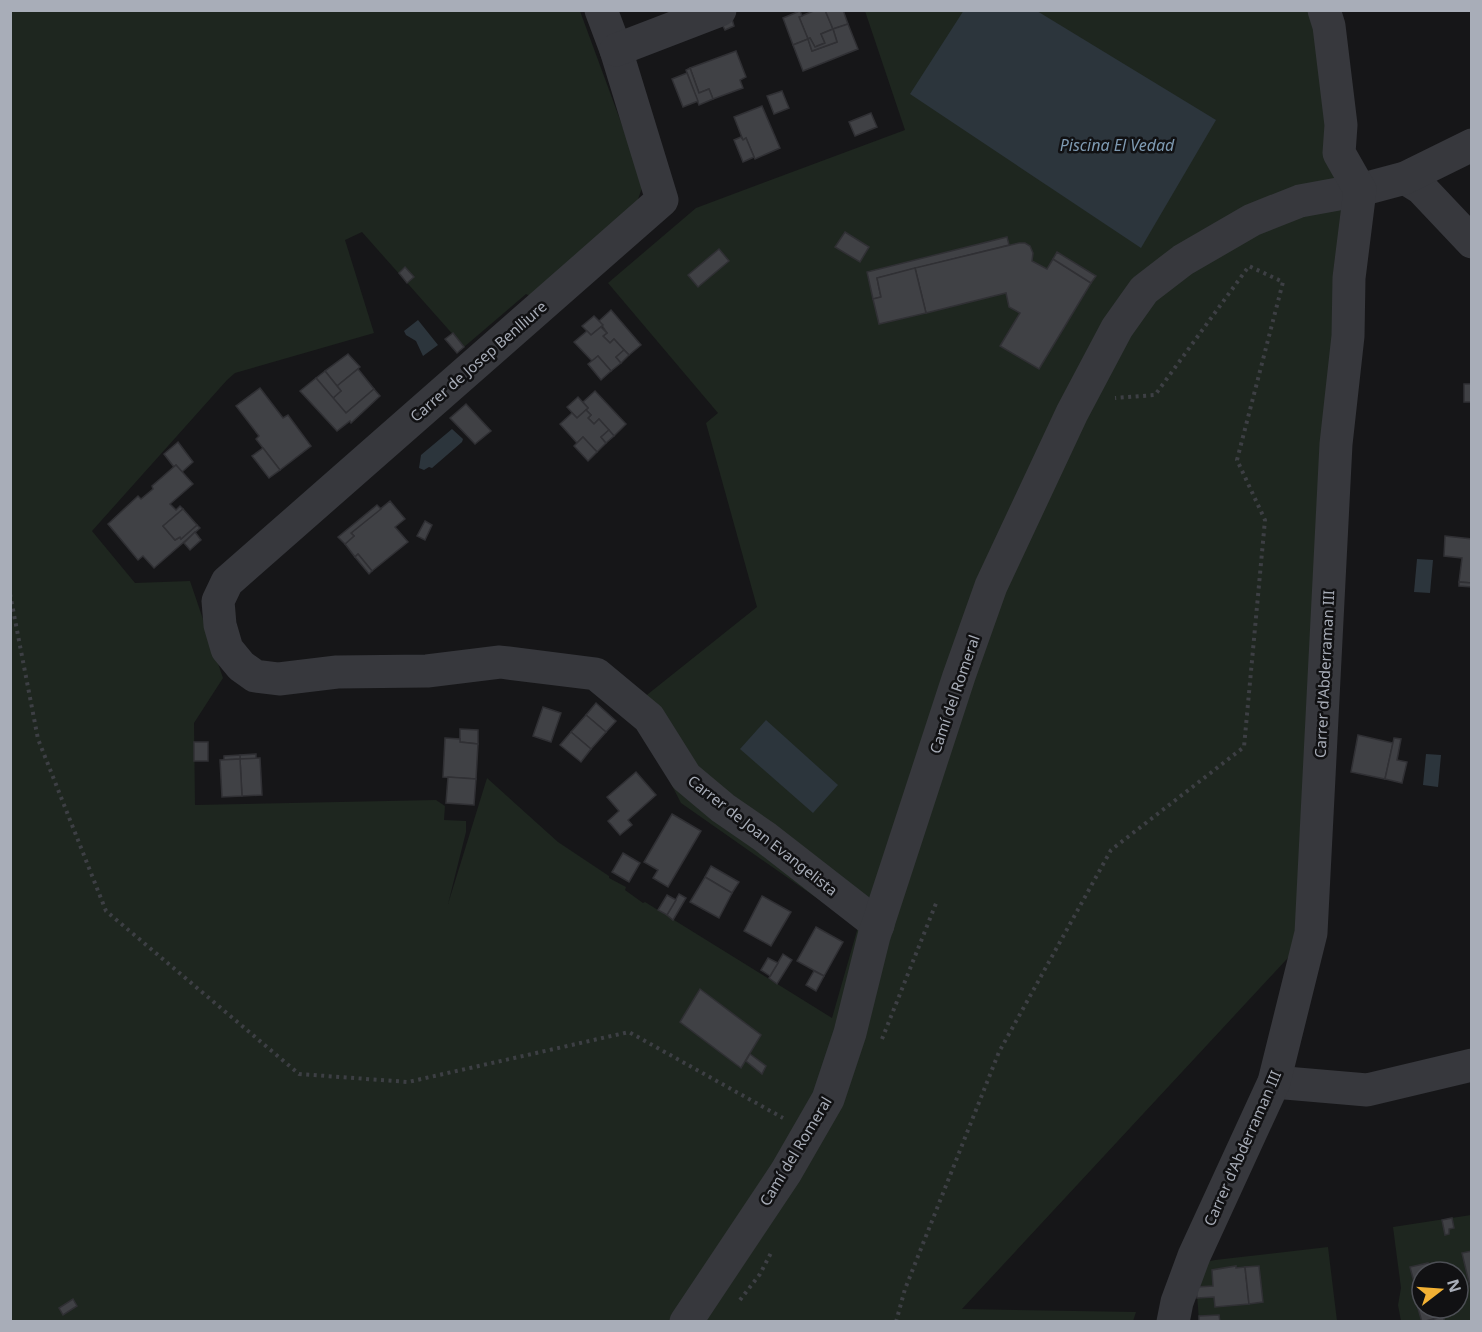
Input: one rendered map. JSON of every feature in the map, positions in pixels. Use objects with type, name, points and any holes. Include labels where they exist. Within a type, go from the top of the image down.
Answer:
[{"type":"street","name":"Carrer de Josep Benlliure","points":[[255,676],[241,666],[227,649],[220,625],[218,601],[227,582],[662,200],[601,10]]},
{"type":"street","points":[[615,50],[720,10]]},
{"type":"street","points":[[1324,10],[1329,26],[1341,125],[1339,153],[1360,190]]},
{"type":"street","name":"Camí del Romeral","points":[[686,1322],[786,1172],[828,1099],[850,1033],[878,925],[959,676],[991,586],[1079,400],[1117,328],[1144,290],[1182,260],[1252,220],[1300,201],[1360,190],[1405,178],[1472,145]]},
{"type":"street","points":[[1405,178],[1421,189],[1472,242]]},
{"type":"street","name":"Carrer d'Abderraman III","points":[[1173,1322],[1177,1302],[1194,1256],[1274,1082],[1311,933],[1336,444],[1347,345],[1349,278],[1360,190]]},
{"type":"street","name":"Carrer de Joan Evangelista","points":[[255,676],[279,679],[338,672],[428,671],[500,662],[596,674],[649,718],[686,777],[878,925]]},
{"type":"street","points":[[1274,1082],[1367,1090],[1472,1065]]},
{"type":"path","points":[[896,1322],[905,1289],[999,1052],[1111,850],[1244,747],[1265,520],[1237,460],[1283,282],[1249,266],[1155,395],[1079,400]]},
{"type":"path","points":[[10,594],[38,740],[106,911],[300,1074],[408,1082],[629,1032],[783,1119],[828,1099]]},
{"type":"shaded area","points":[[10,11],[580,11],[640,174],[642,188],[637,202],[530,296],[526,294],[464,347],[362,232],[345,240],[374,333],[235,373],[92,531],[135,583],[190,581],[223,678],[194,723],[195,805],[436,800],[445,806],[444,820],[466,821],[466,832],[448,904],[487,778],[558,842],[609,878],[626,887],[625,890],[643,903],[645,902],[832,1018],[858,927],[681,803],[650,743],[628,710],[757,607],[706,423],[718,413],[608,283],[696,208],[905,130],[865,11],[1324,11],[1360,190],[1311,933],[962,1309],[1136,1312],[1133,1321],[11,1321]]},
{"type":"shaded area","points":[[1471,1215],[1471,1321],[1401,1321],[1398,1305],[1401,1288],[1393,1227]]},
{"type":"shaded area","points":[[1328,1247],[1337,1321],[1199,1321],[1195,1267],[1197,1264]]},
{"type":"water","name":"Piscina El Vedad","points":[[964,10],[1037,11],[1216,120],[1141,248],[910,94]]},
{"type":"water","points":[[418,320],[438,345],[423,356],[416,341],[404,331]]},
{"type":"water","points":[[452,429],[463,439],[462,442],[432,468],[424,470],[419,468],[421,455]]},
{"type":"water","points":[[1417,559],[1433,560],[1430,593],[1414,592]]},
{"type":"water","points":[[766,720],[838,785],[813,813],[740,749]]},
{"type":"water","points":[[1426,754],[1441,755],[1438,787],[1423,785]]},
{"type":"building","points":[[816,10],[825,10],[833,29],[821,34],[825,43],[815,47],[810,38],[808,39],[799,17]]},
{"type":"building","points":[[825,10],[843,10],[848,24],[833,29]]},
{"type":"building","points":[[800,11],[802,16],[799,17],[808,39],[793,45],[783,18]]},
{"type":"building","points":[[732,19],[734,26],[725,30],[721,22]]},
{"type":"building","points":[[848,24],[858,49],[803,71],[793,45],[808,39],[812,51],[837,42],[833,29]]},
{"type":"building","points":[[833,29],[837,42],[812,51],[808,39],[810,38],[815,47],[825,43],[821,34]]},
{"type":"building","points":[[736,51],[746,77],[740,80],[743,88],[713,99],[709,89],[699,93],[690,68]]},
{"type":"building","points":[[690,68],[699,93],[709,89],[713,99],[699,105],[686,70]]},
{"type":"building","points":[[687,73],[698,101],[683,107],[672,79]]},
{"type":"building","points":[[782,91],[789,108],[774,114],[767,96]]},
{"type":"building","points":[[762,106],[780,148],[755,159],[746,138],[743,140],[734,117]]},
{"type":"building","points":[[871,113],[877,127],[855,136],[849,122]]},
{"type":"building","points":[[741,137],[743,140],[746,138],[754,157],[743,162],[734,140]]},
{"type":"building","points":[[845,232],[869,247],[860,262],[835,247]]},
{"type":"building","points":[[1007,237],[1009,245],[877,278],[881,297],[873,299],[867,272]]},
{"type":"building","points":[[1019,243],[1030,246],[1033,253],[1032,261],[1047,269],[1053,259],[1091,283],[1039,369],[1000,346],[1020,313],[1009,307],[1006,293],[926,313],[915,268]]},
{"type":"building","points":[[719,249],[729,261],[698,287],[688,275]]},
{"type":"building","points":[[1057,252],[1096,276],[1091,283],[1053,259]]},
{"type":"building","points":[[405,267],[414,277],[407,283],[399,273]]},
{"type":"building","points":[[915,268],[926,313],[879,324],[873,299],[881,297],[877,278]]},
{"type":"building","points":[[611,310],[641,345],[629,355],[614,339],[610,343],[603,336],[607,333],[599,321]]},
{"type":"building","points":[[594,316],[603,325],[591,335],[582,326]]},
{"type":"building","points":[[601,327],[607,333],[603,336],[610,343],[614,339],[624,350],[616,357],[621,363],[611,371],[598,356],[592,361],[574,342],[587,331],[591,335]]},
{"type":"building","points":[[453,333],[464,347],[457,353],[445,339]]},
{"type":"building","points":[[624,350],[629,355],[621,363],[616,357]]},
{"type":"building","points":[[348,354],[360,367],[337,386],[325,371]]},
{"type":"building","points":[[598,356],[611,371],[601,380],[588,364]]},
{"type":"building","points":[[358,369],[374,389],[346,413],[333,398],[341,391],[337,386]]},
{"type":"building","points":[[325,371],[341,391],[333,398],[316,378]]},
{"type":"building","points":[[316,378],[346,413],[374,389],[380,396],[351,423],[350,421],[337,431],[300,391]]},
{"type":"building","points":[[1464,384],[1472,384],[1472,402],[1464,402]]},
{"type":"building","points":[[260,388],[283,418],[288,415],[311,446],[280,470],[256,439],[259,436],[236,406]]},
{"type":"building","points":[[595,391],[626,424],[614,436],[599,419],[594,424],[588,418],[591,415],[583,402]]},
{"type":"building","points":[[578,397],[588,408],[577,418],[567,407]]},
{"type":"building","points":[[466,404],[491,431],[475,444],[450,418]]},
{"type":"building","points":[[586,410],[591,415],[588,418],[594,424],[599,419],[609,430],[601,437],[606,443],[597,452],[583,437],[577,443],[560,424],[572,413],[577,418]]},
{"type":"building","points":[[609,430],[614,436],[606,443],[601,437]]},
{"type":"building","points":[[583,437],[597,452],[588,461],[574,446]]},
{"type":"building","points":[[178,442],[193,462],[182,472],[176,465],[174,467],[164,454]]},
{"type":"building","points":[[263,448],[280,470],[269,478],[252,456]]},
{"type":"building","points":[[176,465],[193,484],[170,504],[176,510],[180,506],[183,509],[163,526],[175,540],[180,537],[181,539],[197,525],[200,528],[154,568],[143,556],[138,560],[108,524],[138,496],[141,499],[153,489],[152,486]]},
{"type":"building","points":[[390,501],[405,519],[395,527],[408,542],[372,571],[358,554],[355,557],[345,544],[354,536],[351,533]]},
{"type":"building","points":[[377,505],[381,509],[351,533],[354,536],[345,544],[338,537]]},
{"type":"building","points":[[183,509],[197,525],[181,539],[180,537],[175,540],[163,526]]},
{"type":"building","points":[[425,521],[432,525],[425,540],[417,536]]},
{"type":"building","points":[[195,532],[201,540],[190,550],[184,543]]},
{"type":"building","points":[[1445,536],[1472,539],[1472,583],[1459,582],[1462,558],[1444,556]]},
{"type":"building","points":[[358,554],[372,571],[369,574],[355,557]]},
{"type":"building","points":[[1459,582],[1472,583],[1472,587],[1459,586]]},
{"type":"building","points":[[596,703],[616,721],[606,732],[586,715]]},
{"type":"building","points":[[543,707],[561,713],[551,742],[533,736]]},
{"type":"building","points":[[586,715],[606,732],[591,749],[571,732]]},
{"type":"building","points":[[460,729],[478,730],[478,744],[460,742]]},
{"type":"building","points":[[571,732],[591,749],[581,762],[560,745]]},
{"type":"building","points":[[1358,735],[1393,743],[1385,779],[1351,772]]},
{"type":"building","points":[[445,738],[478,744],[476,779],[443,777]]},
{"type":"building","points":[[1394,738],[1401,739],[1397,760],[1407,762],[1402,783],[1385,779]]},
{"type":"building","points":[[194,742],[208,742],[208,761],[194,761]]},
{"type":"building","points":[[256,754],[256,759],[240,759],[240,755]]},
{"type":"building","points":[[240,755],[240,759],[224,760],[224,756]]},
{"type":"building","points":[[260,758],[262,795],[242,796],[240,759]]},
{"type":"building","points":[[240,759],[242,796],[222,797],[220,760]]},
{"type":"building","points":[[636,772],[656,795],[628,820],[632,825],[620,835],[608,821],[619,811],[607,797]]},
{"type":"building","points":[[448,777],[476,779],[474,805],[446,803]]},
{"type":"building","points":[[672,814],[701,831],[668,887],[653,878],[658,870],[644,862]]},
{"type":"building","points":[[623,853],[640,863],[629,882],[612,872]]},
{"type":"building","points":[[711,866],[739,882],[732,893],[705,877]]},
{"type":"building","points":[[705,877],[732,893],[719,918],[690,902]]},
{"type":"building","points":[[679,894],[686,898],[673,920],[667,915]]},
{"type":"building","points":[[667,895],[676,900],[667,915],[658,910]]},
{"type":"building","points":[[762,896],[791,912],[771,946],[744,931]]},
{"type":"building","points":[[816,927],[843,942],[824,976],[797,961]]},
{"type":"building","points":[[783,954],[792,960],[777,984],[769,978]]},
{"type":"building","points":[[768,958],[778,963],[770,976],[761,970]]},
{"type":"building","points":[[814,971],[824,976],[816,991],[806,985]]},
{"type":"building","points":[[700,989],[761,1035],[741,1068],[680,1022]]},
{"type":"building","points":[[750,1054],[766,1066],[762,1074],[746,1061]]},
{"type":"building","points":[[1452,1218],[1454,1228],[1449,1229],[1449,1234],[1445,1235],[1442,1220]]},
{"type":"building","points":[[1472,1251],[1472,1295],[1470,1260],[1464,1260],[1462,1253]]},
{"type":"building","points":[[1236,1266],[1236,1268],[1245,1267],[1249,1304],[1215,1307],[1214,1297],[1197,1298],[1196,1287],[1213,1286],[1212,1270]]},
{"type":"building","points":[[1259,1266],[1263,1302],[1249,1304],[1245,1267]]},
{"type":"building","points":[[73,1299],[77,1306],[63,1315],[59,1308]]},
{"type":"building","points":[[1219,1315],[1220,1322],[1199,1322],[1199,1316]]},
{"type":"building","points":[[1444,1320],[1445,1322],[1425,1322]]}]
